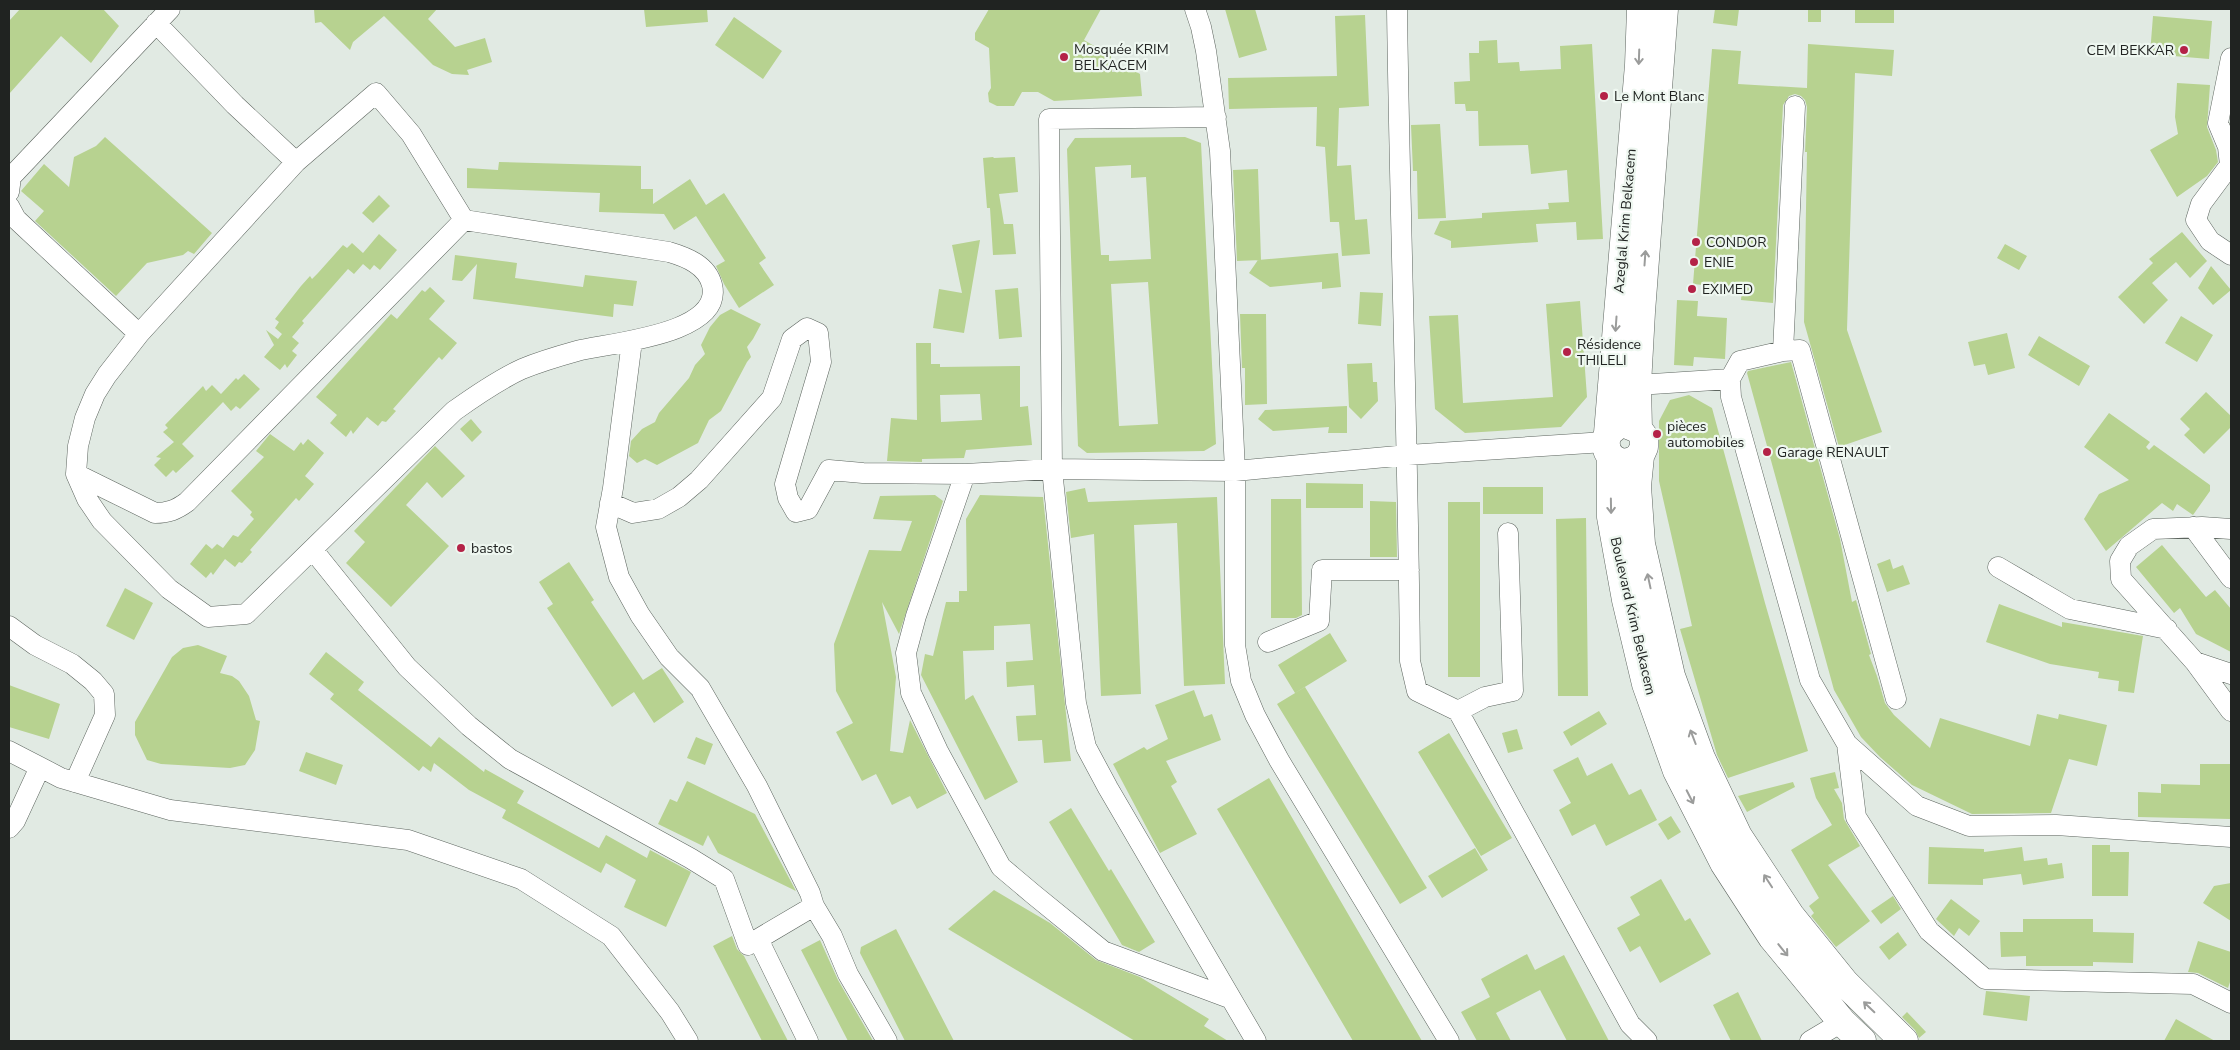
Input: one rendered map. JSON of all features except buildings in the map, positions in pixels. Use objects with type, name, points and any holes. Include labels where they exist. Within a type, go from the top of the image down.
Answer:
[{"type":"main road","name":"Azeglal Krim Belkacem","points":[[1608,444],[1641,9]]},
{"type":"main road","points":[[1664,9],[1637,385],[1638,429],[1644,442],[1640,456],[1638,513],[1641,544],[1670,676],[1701,758],[1738,836],[1790,915],[1845,983],[1904,1041]]},
{"type":"main road","points":[[1638,429],[1632,425],[1619,424],[1608,444],[1622,463],[1635,460],[1640,456]]},
{"type":"main road","name":"Boulevard Krim Belkacem","points":[[1608,444],[1612,517],[1626,600],[1646,684],[1677,771],[1724,863],[1772,937],[1842,1022],[1862,1041]]},
{"type":"street","points":[[9,192],[11,177],[170,9]]},
{"type":"street","points":[[1195,9],[1201,27],[1220,152],[1235,471],[1236,645],[1241,681],[1278,760],[1449,1041]]},
{"type":"street","points":[[1396,9],[1401,268],[1408,455],[1410,661],[1412,678],[1417,691],[1458,711],[1630,1024],[1647,1041]]},
{"type":"street","points":[[156,23],[235,104],[296,162]]},
{"type":"street","points":[[2231,58],[2218,123],[2228,147],[2230,165],[2201,204],[2196,220],[2210,240],[2231,255]]},
{"type":"street","points":[[376,94],[411,134],[464,220],[669,252],[686,258],[700,266],[711,281],[714,292],[709,306],[694,322],[632,341],[578,351],[522,369],[482,391],[454,411],[246,614],[208,617],[169,588],[102,521],[87,499],[76,474],[78,446],[85,418],[95,394],[106,375],[138,334],[296,162],[376,94]]},
{"type":"street","points":[[1783,351],[1795,106]]},
{"type":"street","points":[[1216,117],[1049,119],[1052,469],[1076,703],[1086,747],[1229,998],[1256,1041]]},
{"type":"street","points":[[9,206],[16,219],[138,334]]},
{"type":"street","points":[[76,474],[155,513],[167,513],[178,509],[194,495],[464,220]]},
{"type":"street","points":[[610,503],[634,513],[658,509],[679,497],[700,480],[772,398],[792,339],[807,328],[818,333],[821,362],[785,484],[788,498],[796,512],[808,509],[828,470],[863,473],[965,474],[1052,469],[1235,471],[1408,455],[1608,444]]},
{"type":"street","points":[[632,341],[606,527],[619,577],[640,615],[669,657],[700,688],[757,786],[810,893],[814,906],[832,936],[848,974],[887,1041]]},
{"type":"street","points":[[1896,699],[1800,350],[1783,351],[1740,361],[1730,379],[1731,397],[1810,680],[1847,744],[1917,806],[1969,826],[2056,825],[2231,837]]},
{"type":"street","points":[[1637,385],[1730,379]]},
{"type":"street","points":[[965,474],[916,616],[906,653],[911,693],[938,751],[1001,867],[1103,951],[1229,998]]},
{"type":"street","points":[[2231,529],[2193,527],[2152,528],[2129,546],[2120,561],[2121,579],[2195,662],[2231,711]]},
{"type":"street","points":[[2193,527],[2231,578]]},
{"type":"street","points":[[1458,711],[1485,697],[1513,691],[1508,533]]},
{"type":"street","points":[[313,550],[407,667],[469,726],[510,759],[690,858],[724,879],[748,945],[814,906]]},
{"type":"street","points":[[1998,567],[2070,609],[2167,629]]},
{"type":"street","points":[[1268,642],[1319,621],[1322,570],[1409,570]]},
{"type":"street","points":[[9,626],[35,645],[72,664],[93,681],[104,694],[105,715],[75,782]]},
{"type":"street","points":[[2195,662],[2231,674]]},
{"type":"street","points":[[1847,744],[1856,817],[1929,931],[1985,979],[2193,984],[2231,1003]]},
{"type":"street","points":[[9,751],[61,778],[170,810],[408,840],[521,879],[611,936],[670,1012],[688,1041]]},
{"type":"street","points":[[9,828],[15,821],[40,767]]},
{"type":"street","points":[[758,939],[808,1041]]},
{"type":"street","points":[[1810,1041],[1842,1022]]},
{"type":"place","name":"CEM BEKKAR","points":[[2184,50]]},
{"type":"place","name":"Mosquée KRIM BELKACEM","points":[[1064,57]]},
{"type":"place","name":"Le Mont Blanc","points":[[1604,96]]},
{"type":"place","name":"CONDOR","points":[[1696,242]]},
{"type":"place","name":"ENIE","points":[[1694,262]]},
{"type":"place","name":"EXIMED","points":[[1692,289]]},
{"type":"place","name":"Résidence THILELI","points":[[1567,352]]},
{"type":"place","name":"pièces automobiles","points":[[1657,434]]},
{"type":"place","name":"Garage RENAULT","points":[[1767,452]]},
{"type":"place","name":"bastos","points":[[461,548]]}]
